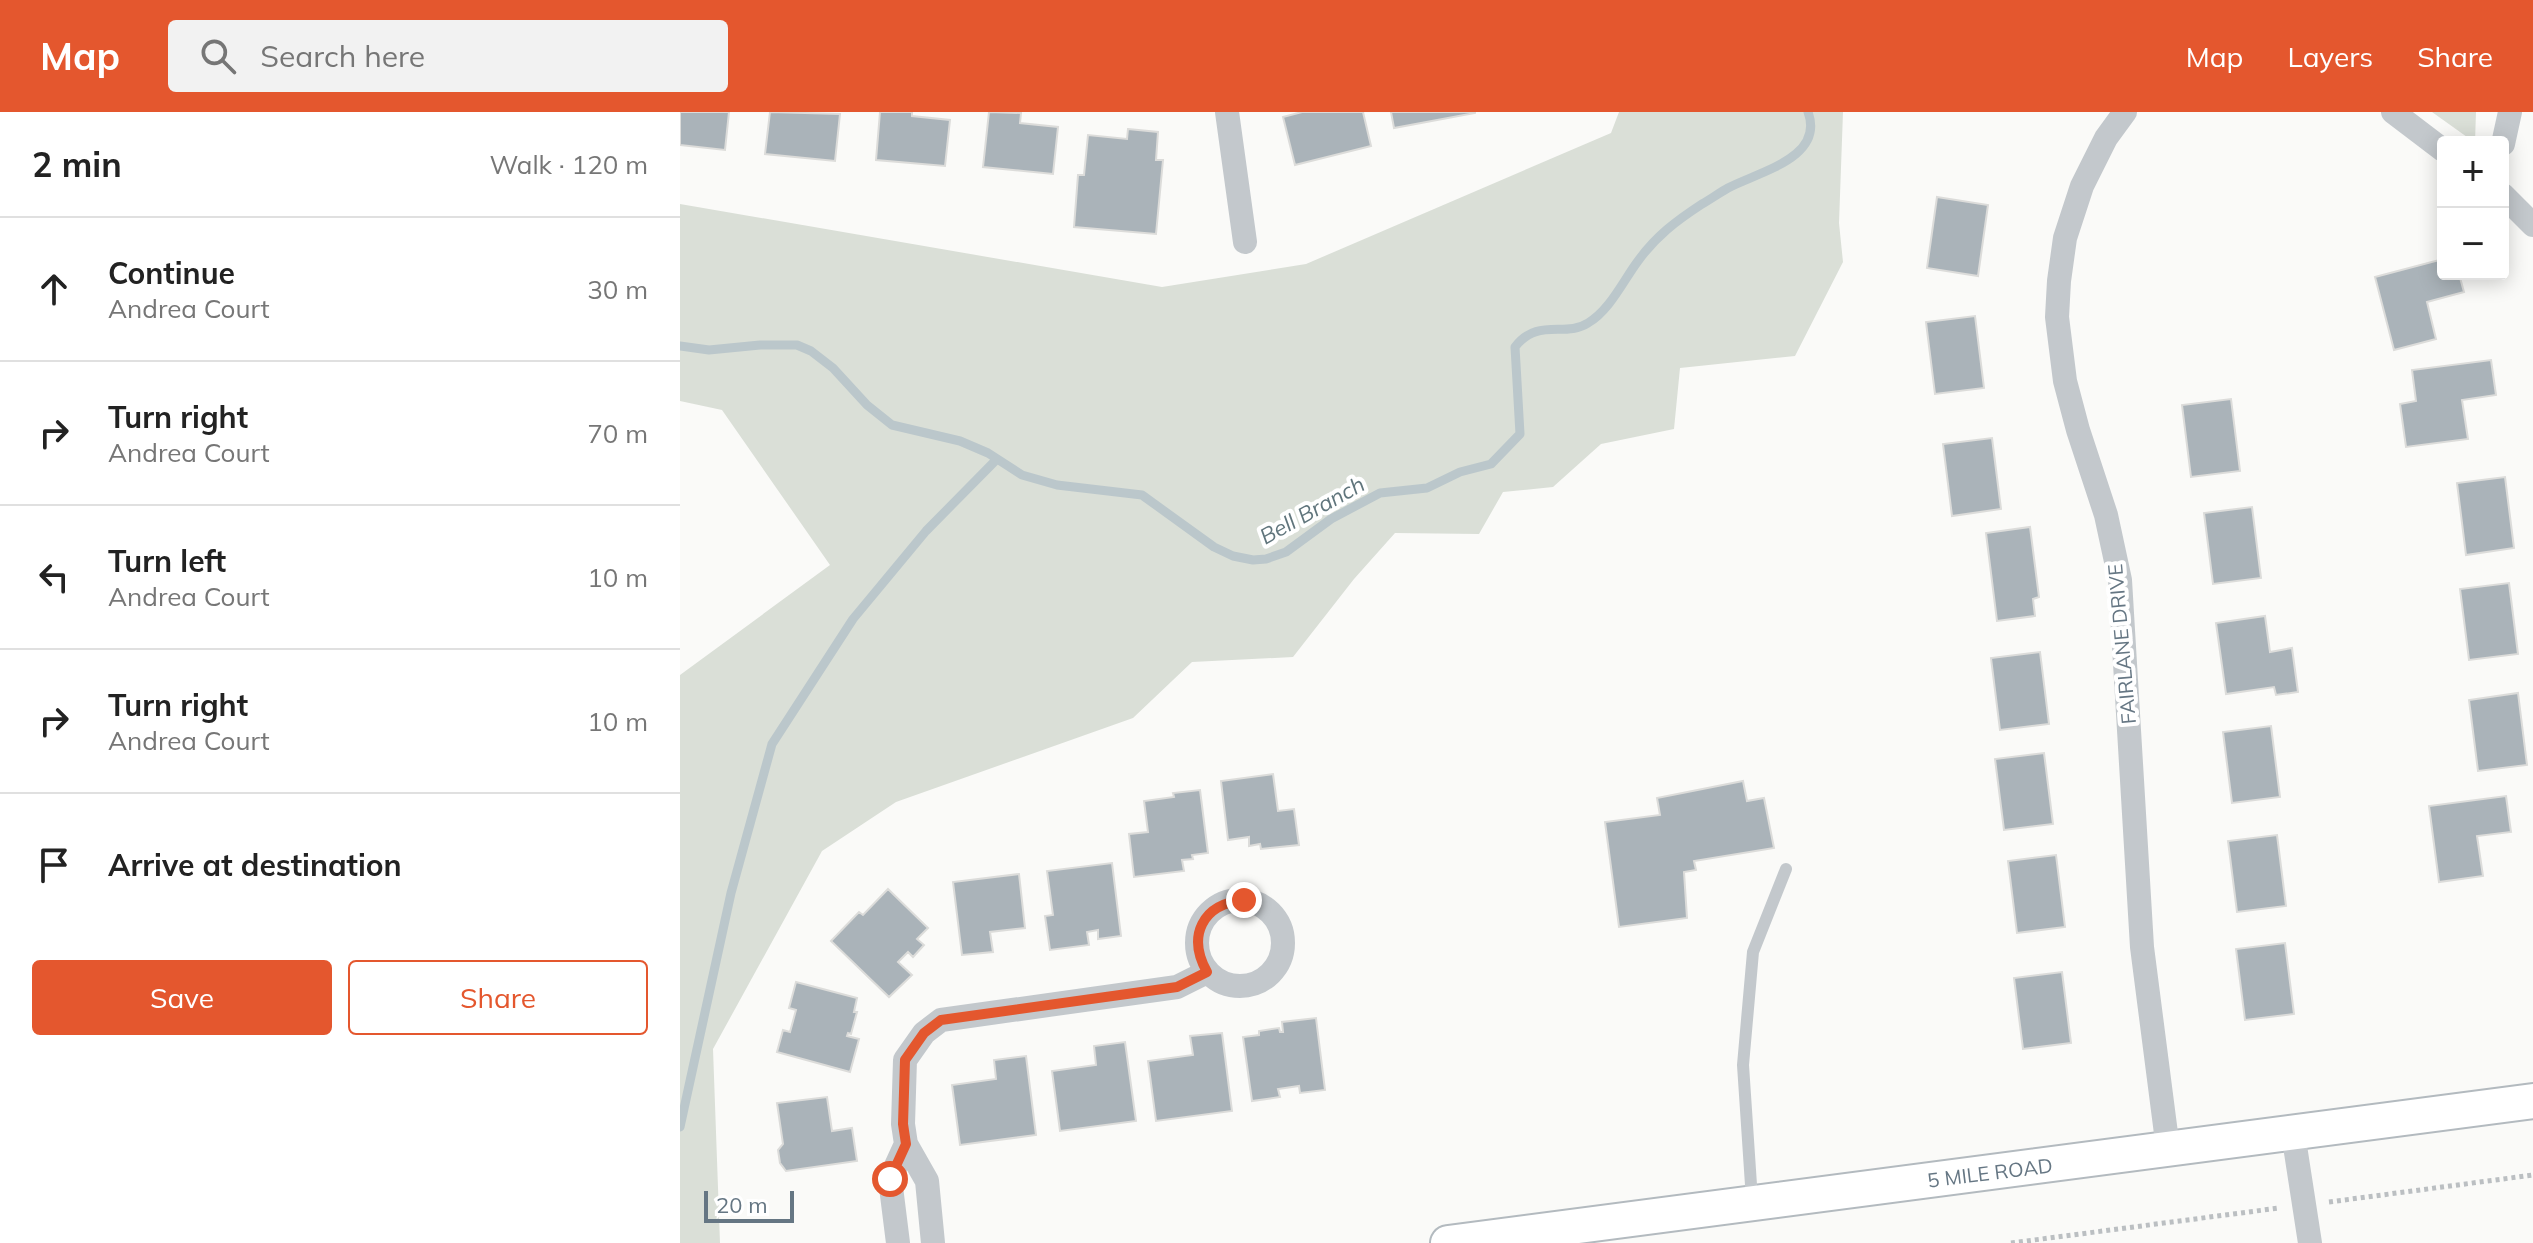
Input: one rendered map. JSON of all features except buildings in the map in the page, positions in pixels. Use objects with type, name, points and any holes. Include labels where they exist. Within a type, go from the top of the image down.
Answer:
[{"type":"main road","name":"5 MILE ROAD","points":[[1448,1243],[1615,1232],[1752,1204],[2533,1101]]},
{"type":"street","points":[[1227,112],[1245,242]]},
{"type":"street","name":"FAIRLANE DRIVE","points":[[2125,112],[2106,138],[2082,186],[2065,238],[2057,317],[2065,381],[2106,515],[2120,580],[2142,947],[2168,1149]]},
{"type":"street","points":[[2393,112],[2437,145]]},
{"type":"street","points":[[2505,136],[2510,112]]},
{"type":"street","points":[[2509,201],[2533,225]]},
{"type":"street","points":[[933,1243],[927,1181],[906,1144],[903,1124],[905,1060],[924,1033],[941,1020],[1177,987],[1207,972]]},
{"type":"street","points":[[2293,1133],[2310,1243]]},
{"type":"street","points":[[898,1243],[890,1179],[906,1144]]},
{"type":"lane","points":[[1752,1204],[1743,1065],[1753,952],[1786,869]]},
{"type":"path","points":[[2011,1243],[2533,1175]]},
{"type":"shaded area","points":[[1619,112],[1843,112],[1839,223],[1843,262],[1795,356],[1680,368],[1674,429],[1601,444],[1553,487],[1503,492],[1479,534],[1395,533],[1354,579],[1293,657],[1192,662],[1133,718],[896,802],[822,851],[713,1049],[720,1243],[680,1243],[680,675],[830,565],[722,410],[680,401],[680,204],[1162,287],[1306,264],[1611,133]]},
{"type":"shaded area","points":[[2432,112],[2476,112],[2475,136],[2466,136]]},
{"type":"waterway","name":"Bell Branch","points":[[680,346],[709,350],[797,345],[811,351],[833,368],[867,405],[892,425],[960,441],[988,453],[1022,475],[1057,485],[1142,495],[1214,547],[1233,556],[1266,559],[1286,552],[1331,519],[1380,493],[1427,488],[1460,472],[1491,464],[1520,434],[1515,347],[1533,333],[1579,327],[1596,317],[1610,303],[1645,252],[1667,230],[1725,190],[1771,169],[1798,152],[1807,141],[1811,128],[1808,112]]},
{"type":"waterway","points":[[680,1127],[731,893],[772,744],[853,619],[926,531],[997,459]]},
{"type":"route","points":[[890,1179],[906,1144],[903,1124],[905,1060],[924,1033],[941,1020],[1177,987],[1207,972],[1199,957],[1197,940],[1202,924],[1212,911],[1227,902],[1244,900]]}]
